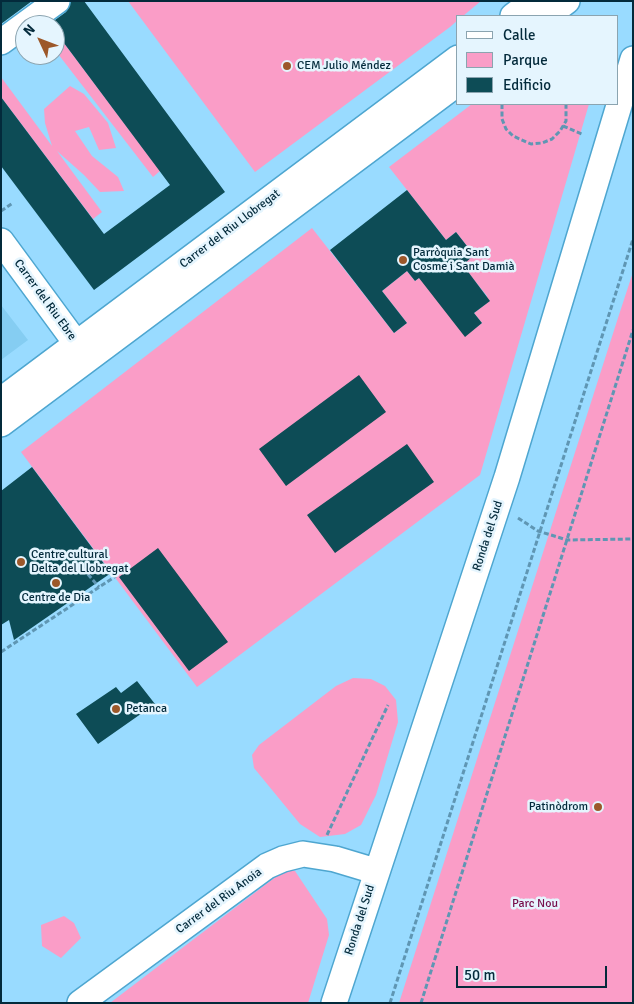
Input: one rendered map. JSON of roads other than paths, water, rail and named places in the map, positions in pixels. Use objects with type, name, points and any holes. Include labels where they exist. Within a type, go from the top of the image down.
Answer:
[{"type":"street","points":[[1,42],[57,1]]},
{"type":"street","points":[[514,15],[533,1]]},
{"type":"street","points":[[548,15],[567,1]]},
{"type":"street","name":"Ronda del Sud","points":[[619,101],[632,57]]},
{"type":"street","name":"Carrer del Riu Llobregat","points":[[1,424],[82,351],[456,60]]},
{"type":"street","name":"Carrer del Riu Llobregat","points":[[1,400],[82,351],[456,84]]},
{"type":"street","name":"Ronda del Sud","points":[[334,1003],[507,477],[618,105]]},
{"type":"street","name":"Carrer del Riu Ebre","points":[[1,241],[82,351]]},
{"type":"street","name":"Carrer del Riu Anoia","points":[[80,1003],[267,866],[303,854],[376,871]]},
{"type":"place","name":"CEM Julio Méndez","points":[[287,66]]},
{"type":"place","name":"Parròquia Sant Cosme i Sant Damià","points":[[403,260]]},
{"type":"place","name":"Centre cultural Delta del Llobregat","points":[[21,562]]},
{"type":"place","name":"Centre de Dia","points":[[56,583]]},
{"type":"place","name":"Petanca","points":[[116,709]]},
{"type":"place","name":"Patinòdrom","points":[[598,807]]},
{"type":"park label","name":"Parc Nou","points":[[535,904]]}]
